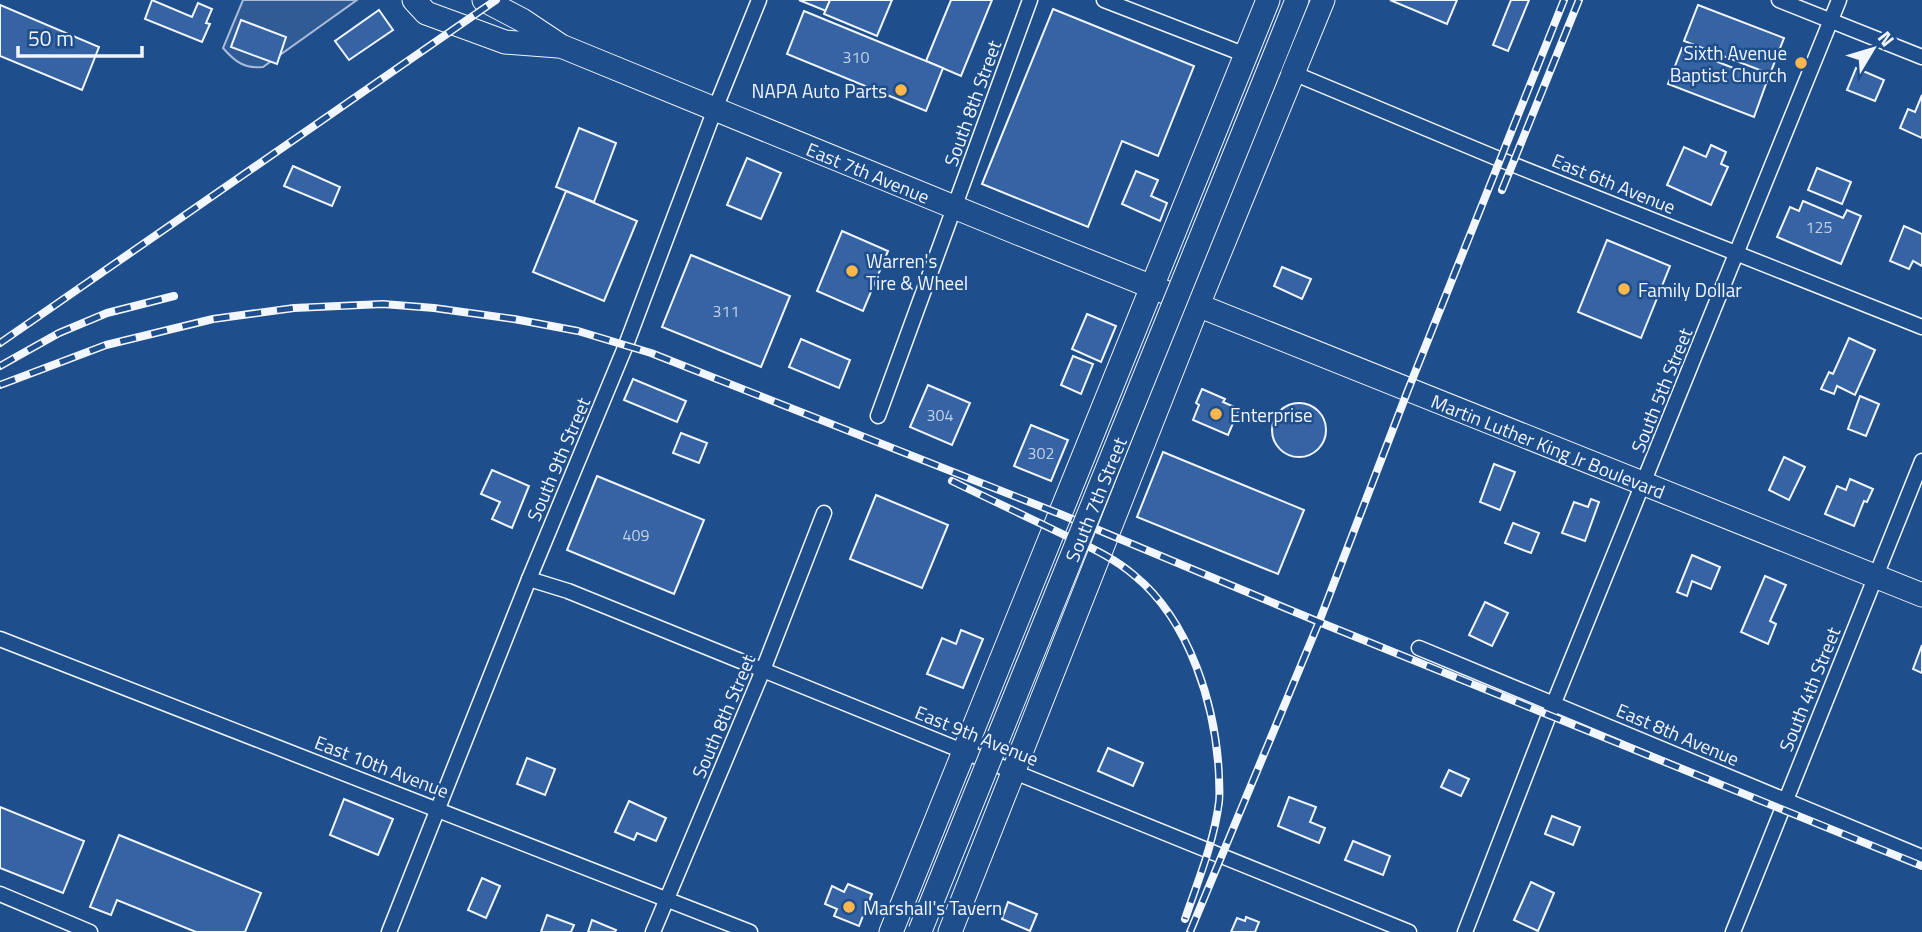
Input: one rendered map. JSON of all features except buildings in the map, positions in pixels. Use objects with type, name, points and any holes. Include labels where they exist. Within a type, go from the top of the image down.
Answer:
[{"type":"main road","name":"East 7th Avenue","points":[[414,0],[426,13],[505,42],[561,46]]},
{"type":"main road","name":"East 7th Avenue","points":[[484,0],[522,20],[561,46],[1175,296]]},
{"type":"main road","points":[[891,932],[1268,0]]},
{"type":"main road","name":"South 7th Street","points":[[920,931],[1297,0]]},
{"type":"main road","points":[[950,932],[1198,305],[1323,0]]},
{"type":"main road","name":"Martin Luther King Jr Boulevard","points":[[1175,296],[1922,595]]},
{"type":"street","name":"South 9th Street","points":[[389,932],[529,579],[626,345],[759,0]]},
{"type":"street","name":"South 8th Street","points":[[878,416],[1030,0]]},
{"type":"street","points":[[1104,0],[1246,55]]},
{"type":"street","points":[[1779,0],[1922,57]]},
{"type":"street","name":"South 5th Street","points":[[1465,932],[1839,0]]},
{"type":"street","name":"East 6th Avenue","points":[[1293,73],[1499,159],[1922,327]]},
{"type":"street","name":"South 4th Street","points":[[1733,932],[1784,799],[1922,461]]},
{"type":"street","name":"South 8th Street","points":[[653,932],[763,670],[824,513]]},
{"type":"street","name":"East 9th Avenue","points":[[529,579],[568,591],[1409,932]]},
{"type":"street","name":"East 10th Avenue","points":[[0,639],[750,932]]},
{"type":"street","name":"East 8th Avenue","points":[[1419,648],[1922,857]]},
{"type":"street","points":[[0,894],[90,932]]},
{"type":"shaded area","points":[[243,0],[357,0],[263,67],[251,67],[241,64],[223,48]]},
{"type":"railway","points":[[0,343],[496,0]]},
{"type":"railway","points":[[1190,932],[1319,622],[1408,390],[1564,0]]},
{"type":"railway","points":[[1502,190],[1579,0]]},
{"type":"railway","points":[[0,366],[59,333],[107,313],[174,296]]},
{"type":"railway","points":[[0,385],[106,345],[213,319],[294,308],[383,304],[434,308],[578,331],[651,353],[1060,514],[1922,866]]},
{"type":"railway","points":[[952,481],[1116,562],[1154,595],[1185,641],[1206,694],[1217,749],[1219,776],[1217,817],[1185,919]]},
{"type":"place","name":"Sixth Avenue Baptist Church","points":[[1801,63]]},
{"type":"place","name":"NAPA Auto Parts","points":[[901,90]]},
{"type":"place","name":"Warren's Tire & Wheel","points":[[852,271]]},
{"type":"place","name":"Family Dollar","points":[[1624,289]]},
{"type":"place","name":"Enterprise","points":[[1216,414]]},
{"type":"place","name":"Marshall's Tavern","points":[[849,907]]}]
